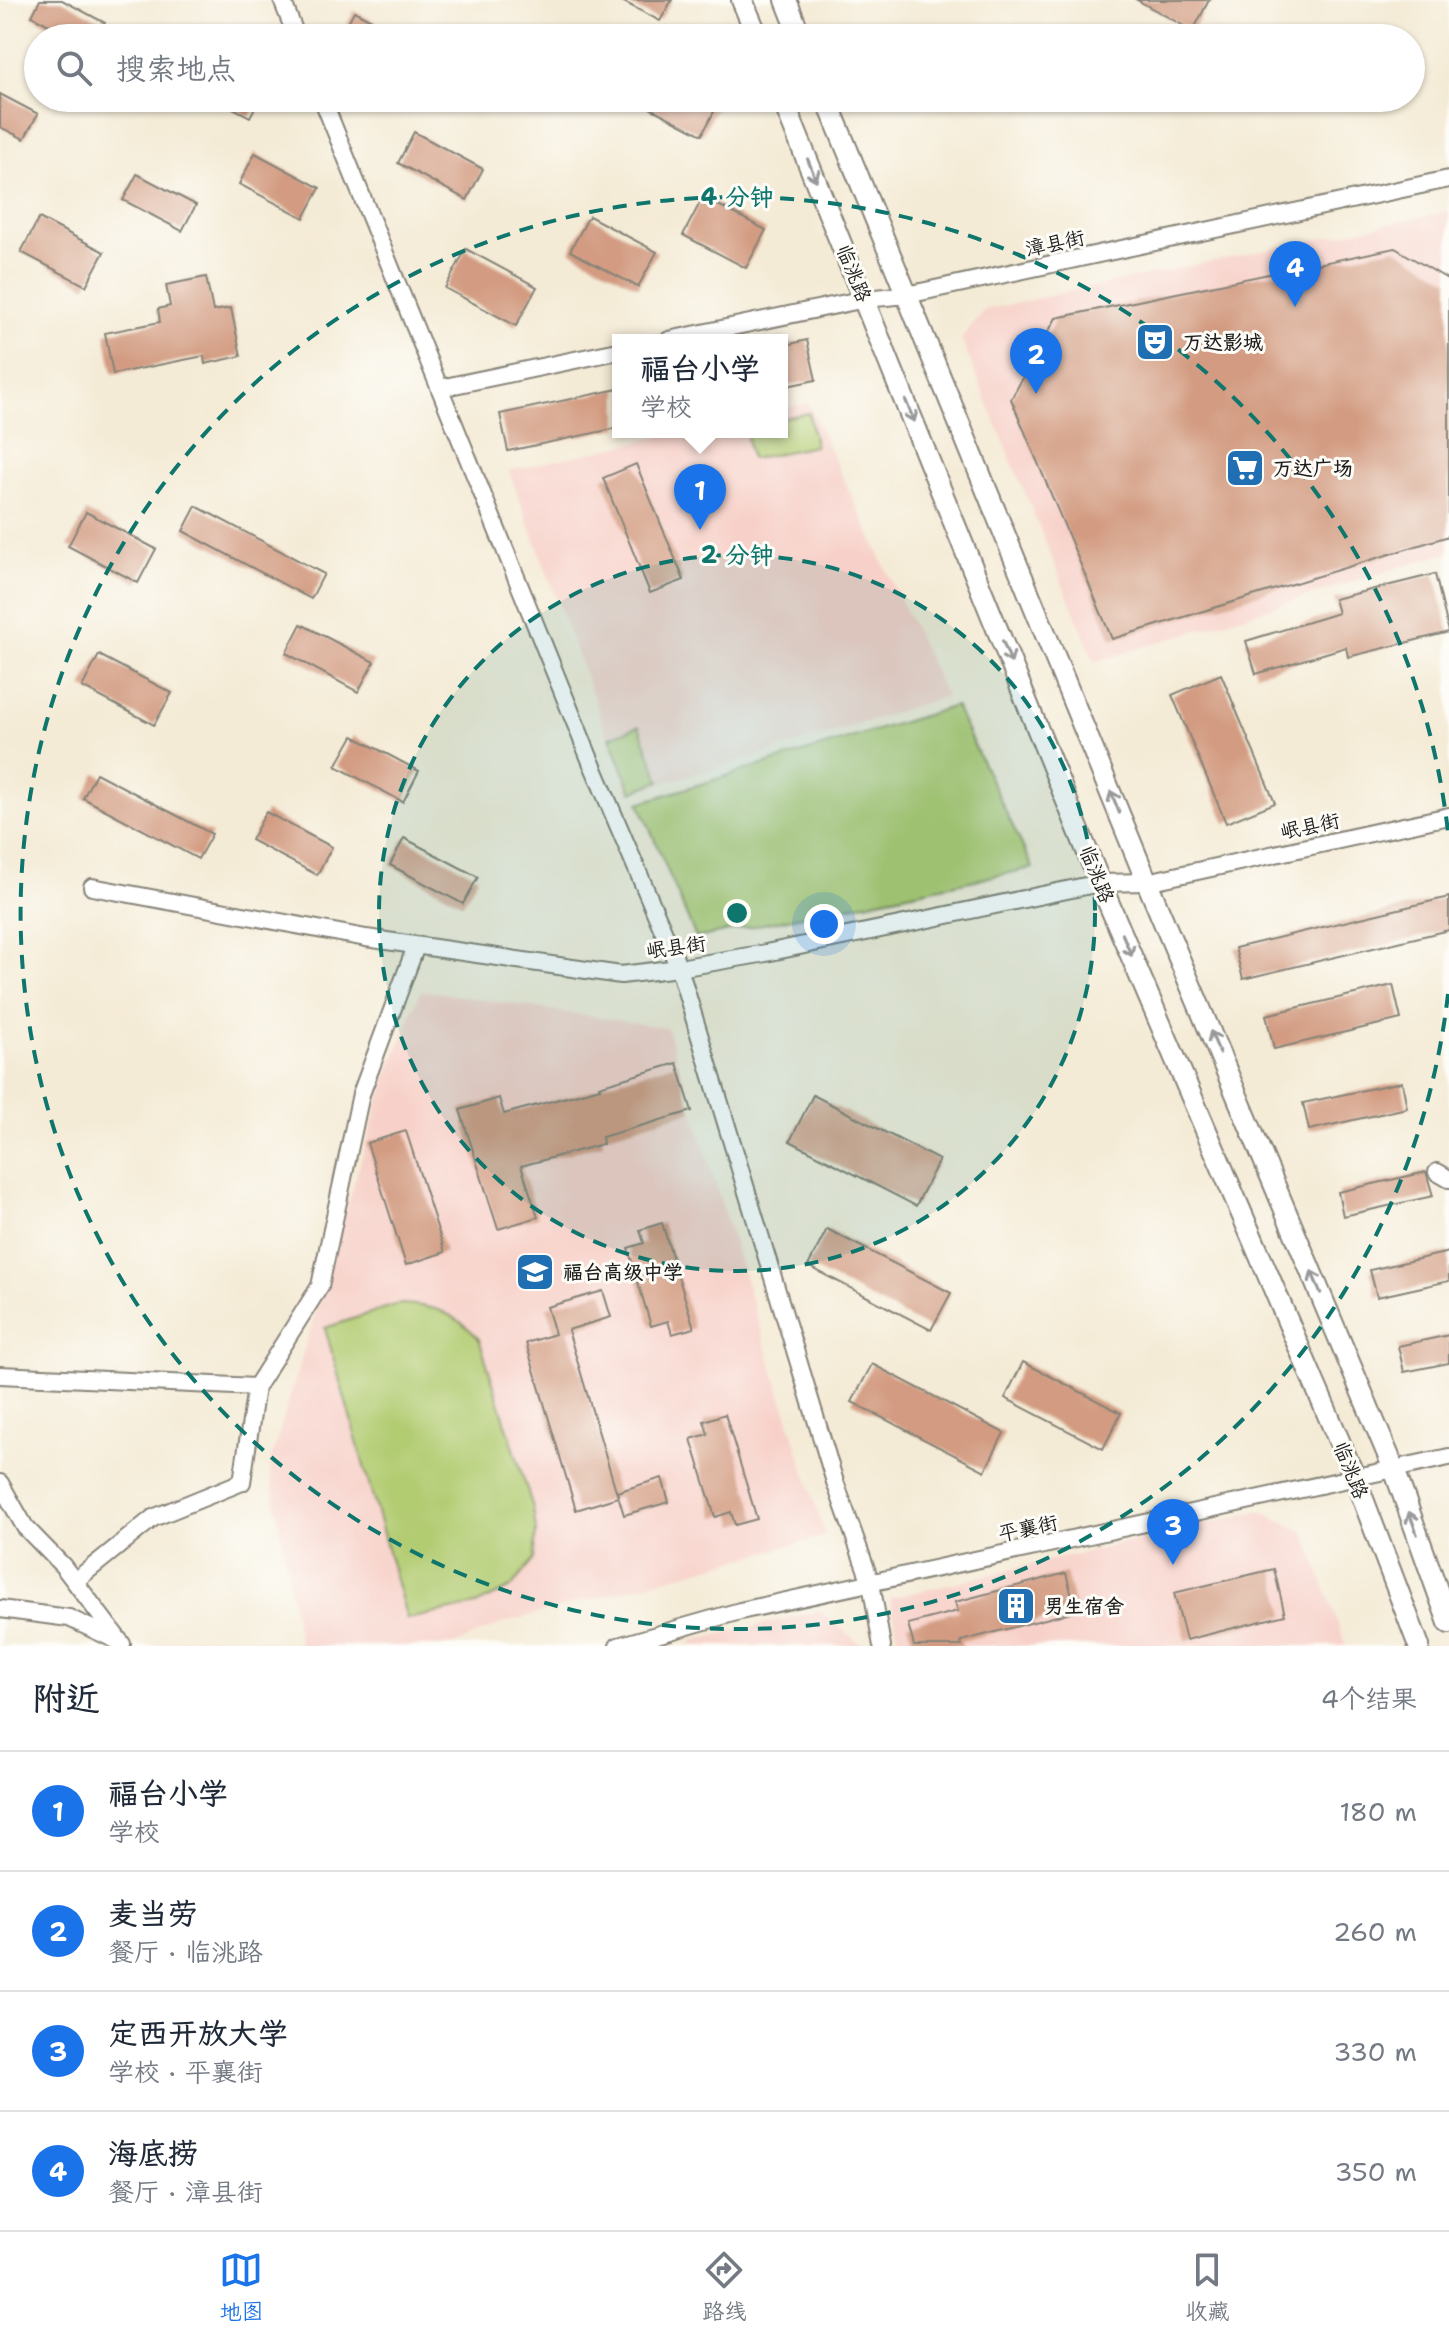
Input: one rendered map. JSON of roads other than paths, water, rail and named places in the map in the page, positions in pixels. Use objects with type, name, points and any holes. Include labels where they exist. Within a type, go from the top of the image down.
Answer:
[{"type":"main road","points":[[742,0],[752,24]]},
{"type":"main road","points":[[786,0],[795,24]]},
{"type":"main road","name":"临洮路","points":[[788,112],[1100,883],[1355,1478],[1419,1646]]},
{"type":"main road","name":"临洮路","points":[[832,112],[1147,882],[1394,1469],[1449,1623]]},
{"type":"street","points":[[282,0],[291,24]]},
{"type":"street","points":[[328,112],[589,757],[679,968],[835,1482],[871,1583],[882,1646]]},
{"type":"street","name":"漳县街","points":[[698,334],[865,299],[907,295],[1449,179]]},
{"type":"street","points":[[440,388],[612,352]]},
{"type":"street","name":"岷县街","points":[[92,887],[416,946],[621,975],[679,968],[1100,883],[1147,882],[1449,816]]},
{"type":"street","points":[[75,1581],[153,1518],[242,1482],[256,1387],[320,1286],[361,1094],[416,946]]},
{"type":"street","points":[[0,1375],[256,1387]]},
{"type":"street","name":"平襄街","points":[[618,1646],[740,1611],[1449,1457]]},
{"type":"street","points":[[0,1483],[25,1527],[75,1581],[124,1645]]},
{"type":"street","points":[[0,1609],[69,1618],[124,1645]]},
{"type":"place","name":"海底捞","points":[[1295,307]]},
{"type":"place","name":"万达影城","points":[[1155,342]]},
{"type":"place","name":"麦当劳","points":[[1036,394]]},
{"type":"place","name":"万达广场","points":[[1245,468]]},
{"type":"place","name":"福台小学","points":[[700,530]]},
{"type":"place","name":"福台高级中学","points":[[535,1272]]},
{"type":"place","name":"定西开放大学","points":[[1173,1565]]},
{"type":"place","name":"男生宿舍","points":[[1016,1606]]}]
